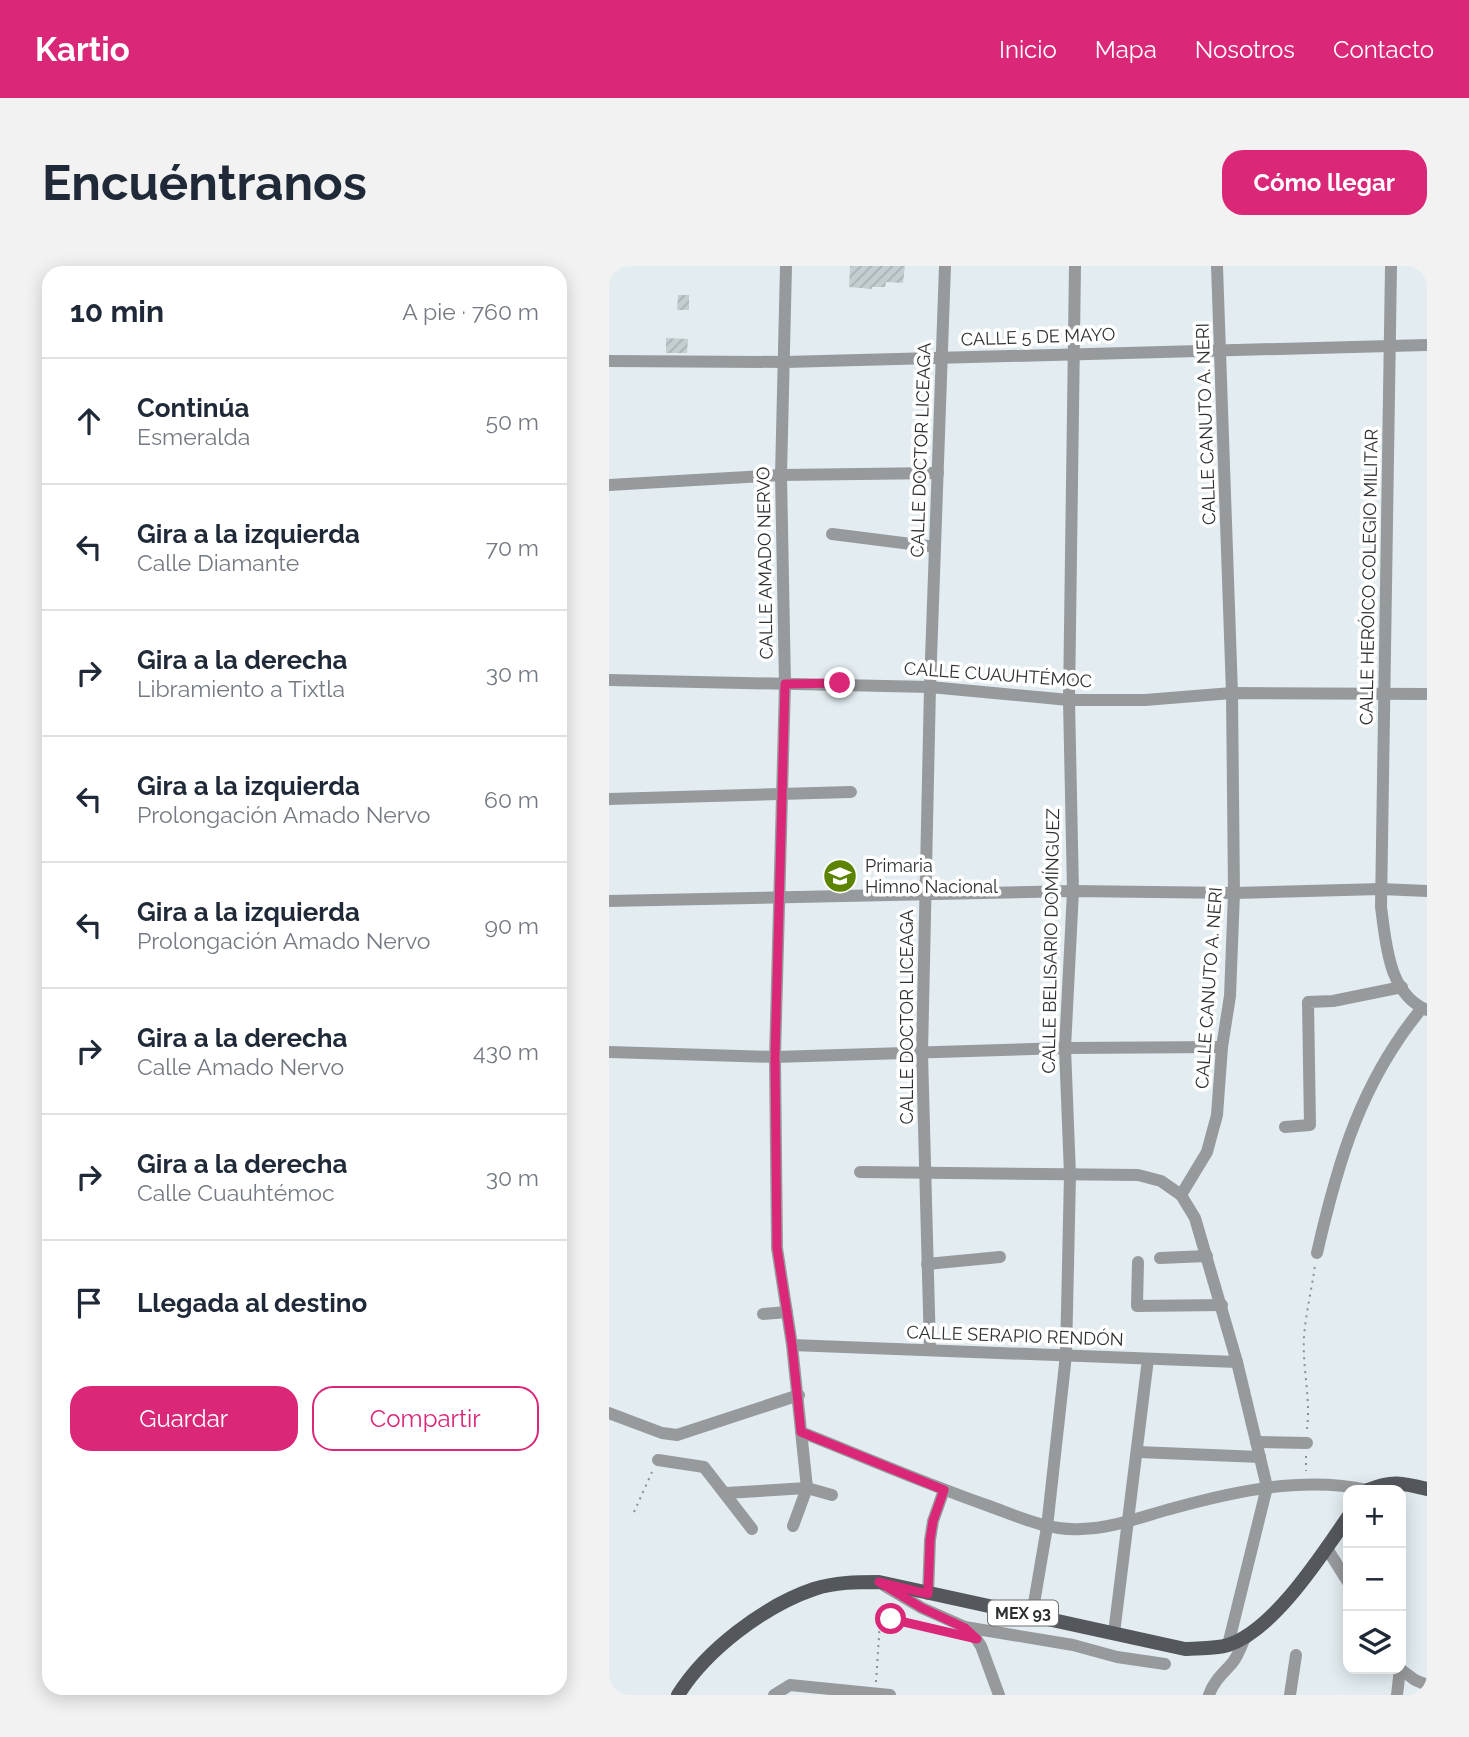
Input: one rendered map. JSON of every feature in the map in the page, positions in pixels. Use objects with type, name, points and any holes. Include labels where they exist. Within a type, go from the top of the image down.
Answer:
[{"type":"main road","points":[[1382,1485],[1400,1482],[1427,1489]]},
{"type":"main road","name":"MEX 93","points":[[678,1695],[724,1642],[762,1613],[814,1588],[845,1582],[879,1582],[1185,1649],[1228,1645],[1262,1625],[1300,1584],[1343,1524]]},
{"type":"street","name":"CALLE AMADO NERVO","points":[[786,266],[781,475],[785,684],[775,1057],[777,1248],[799,1395],[807,1488]]},
{"type":"street","name":"CALLE DOCTOR LICEAGA","points":[[930,1349],[922,1053],[930,687],[945,266]]},
{"type":"street","name":"CALLE BELISARIO DOMÍNGUEZ","points":[[1032,1615],[1047,1527],[1066,1355],[1070,1175],[1066,1048],[1073,891],[1069,700],[1075,266]]},
{"type":"street","name":"CALLE CANUTO A. NERI","points":[[1181,1195],[1207,1152],[1217,1115],[1222,1046],[1230,996],[1234,893],[1232,693],[1217,266]]},
{"type":"street","name":"CALLE HERÓICO COLEGIO MILITAR","points":[[1391,266],[1381,907],[1391,972],[1402,987]]},
{"type":"street","name":"CALLE 5 DE MAYO","points":[[609,361],[785,362],[1427,345]]},
{"type":"street","points":[[609,485],[781,475],[938,473]]},
{"type":"street","points":[[832,534],[935,547]]},
{"type":"street","name":"CALLE CUAUHTÉMOC","points":[[609,680],[840,683],[930,687],[1069,700],[1145,700],[1232,693],[1427,694]]},
{"type":"street","points":[[609,799],[851,792]]},
{"type":"street","points":[[609,901],[1073,891],[1427,891]]},
{"type":"street","points":[[1285,1127],[1311,1125],[1308,1002],[1333,1001],[1402,987],[1411,999],[1424,1009],[1376,1073],[1338,1168],[1317,1253]]},
{"type":"street","points":[[609,1052],[775,1057],[1222,1046]]},
{"type":"street","points":[[860,1172],[1138,1175],[1161,1181],[1181,1195],[1195,1218],[1207,1256],[1237,1362],[1267,1487],[1228,1645]]},
{"type":"street","points":[[1160,1258],[1207,1256]]},
{"type":"street","points":[[927,1264],[1000,1257]]},
{"type":"street","points":[[1138,1262],[1137,1306],[1221,1305]]},
{"type":"street","points":[[763,1314],[787,1312]]},
{"type":"street","name":"CALLE SERAPIO RENDÓN","points":[[792,1345],[1237,1362]]},
{"type":"street","points":[[1114,1633],[1148,1359]]},
{"type":"street","points":[[609,1413],[662,1433],[677,1435],[799,1395]]},
{"type":"street","points":[[801,1432],[944,1490],[1047,1527],[1077,1530],[1100,1528],[1175,1507],[1267,1487],[1344,1485]]},
{"type":"street","points":[[1256,1442],[1307,1443]]},
{"type":"street","points":[[1138,1452],[1260,1457]]},
{"type":"street","points":[[657,1460],[704,1467],[752,1529]]},
{"type":"street","points":[[726,1493],[807,1488],[832,1495]]},
{"type":"street","points":[[793,1526],[807,1488]]},
{"type":"street","points":[[928,1594],[930,1540],[933,1521],[944,1490]]},
{"type":"street","points":[[1327,1547],[1343,1574]]},
{"type":"street","points":[[879,1582],[922,1608],[965,1628],[1073,1644],[1117,1657],[1165,1664]]},
{"type":"street","points":[[965,1628],[981,1646],[999,1695]]},
{"type":"street","points":[[1209,1695],[1216,1679],[1241,1649],[1246,1635]]},
{"type":"street","points":[[1290,1695],[1296,1655]]},
{"type":"street","points":[[1406,1673],[1427,1685]]},
{"type":"street","points":[[1397,1695],[1399,1674]]},
{"type":"street","points":[[774,1695],[790,1685],[890,1695]]},
{"type":"path","points":[[1307,1485],[1309,1411],[1304,1336],[1317,1253]]},
{"type":"path","points":[[633,1512],[657,1460]]},
{"type":"path","points":[[875,1694],[880,1622],[884,1619],[952,1634]]},
{"type":"building","points":[[850,266],[905,266],[903,283],[886,282],[885,287],[872,289],[849,287]]},
{"type":"building","points":[[678,295],[689,295],[689,310],[677,310]]},
{"type":"building","points":[[666,338],[688,339],[687,353],[666,353]]},
{"type":"place","name":"Primaria Himno Nacional","points":[[840,876]]},
{"type":"route","points":[[840,683],[785,684],[775,1057],[777,1248],[799,1395],[801,1432],[944,1490],[933,1521],[930,1540],[928,1594],[879,1582],[922,1608],[965,1628],[977,1639],[891,1619]]}]
